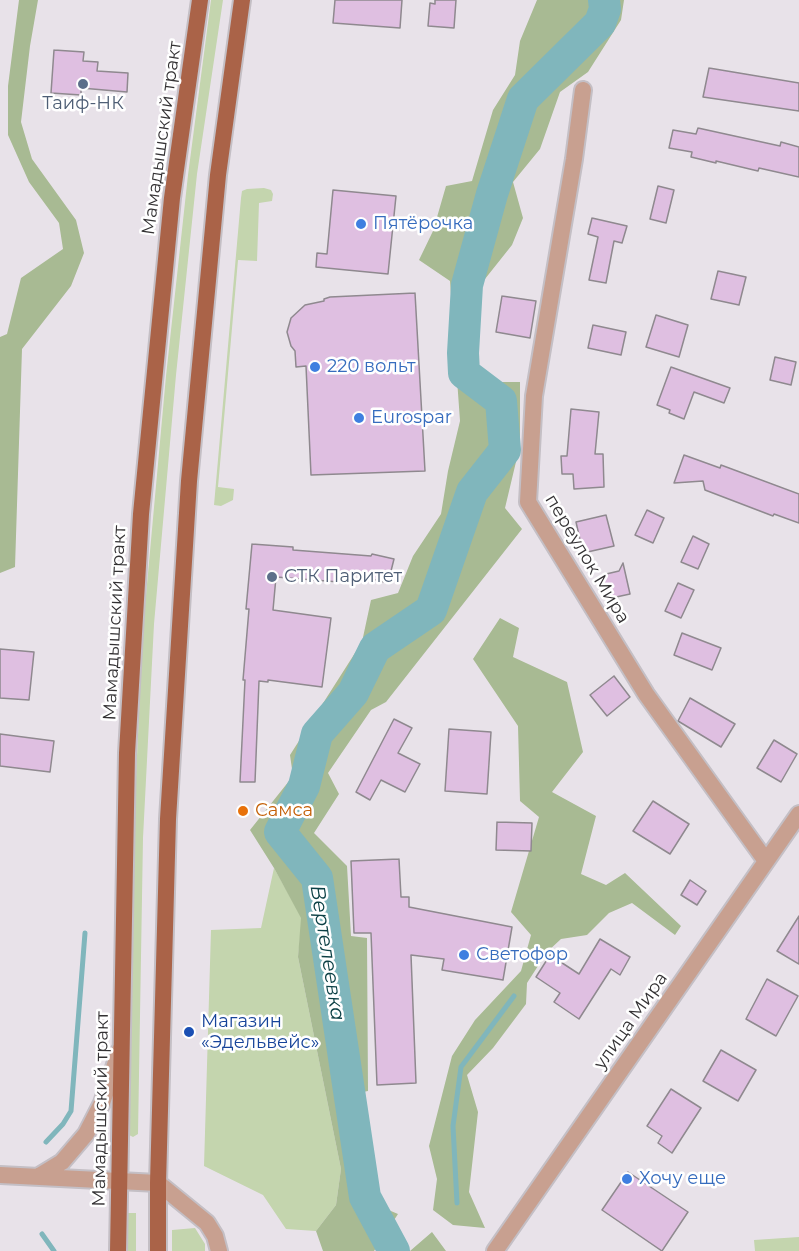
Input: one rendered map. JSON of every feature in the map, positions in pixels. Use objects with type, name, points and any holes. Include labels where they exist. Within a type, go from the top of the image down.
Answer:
[{"type":"main road","name":"Мамадышский тракт","points":[[118,1251],[127,753],[141,514],[172,198],[200,0]]},
{"type":"main road","points":[[158,1251],[168,819],[189,481],[218,175],[242,0]]},
{"type":"street","name":"переулок Мира","points":[[583,90],[565,216],[534,396],[528,502],[646,694],[766,861]]},
{"type":"street","name":"улица Мира","points":[[495,1251],[799,814]]},
{"type":"street","points":[[39,1176],[62,1162],[86,1134],[102,1103],[121,1048]]},
{"type":"street","points":[[0,1175],[158,1183],[207,1223],[215,1236],[219,1251]]},
{"type":"green space","points":[[19,0],[38,0],[21,122],[32,159],[76,220],[84,253],[71,286],[22,349],[15,567],[0,573],[0,337],[7,334],[21,278],[63,249],[59,223],[29,182],[8,135],[8,86]]},
{"type":"green space","points":[[211,0],[223,0],[197,174],[154,624],[143,838],[138,1134],[133,1137],[127,1134],[133,841],[143,628],[166,376],[188,175]]},
{"type":"green space","points":[[537,0],[624,0],[621,20],[588,72],[560,92],[540,149],[513,182],[523,218],[512,245],[481,284],[472,367],[494,382],[520,382],[520,445],[505,508],[522,529],[386,702],[371,710],[328,773],[339,794],[314,833],[347,866],[351,936],[367,938],[368,1091],[353,1094],[372,1203],[398,1214],[374,1251],[323,1251],[316,1231],[336,1205],[341,1169],[298,957],[301,918],[250,830],[293,776],[290,755],[362,642],[371,600],[398,593],[413,556],[441,514],[460,421],[450,281],[419,260],[433,231],[446,186],[472,181],[493,110],[515,75],[520,41]]},
{"type":"green space","points":[[264,188],[271,190],[273,194],[272,201],[259,203],[257,261],[238,260],[218,487],[234,489],[233,500],[221,506],[214,505],[242,191]]},
{"type":"green space","points":[[500,618],[519,628],[513,657],[567,682],[583,752],[552,792],[596,816],[581,874],[606,885],[625,873],[681,926],[675,935],[632,903],[609,913],[587,935],[561,939],[547,952],[527,983],[526,1004],[493,1048],[467,1075],[478,1112],[469,1192],[485,1228],[453,1225],[433,1210],[437,1179],[429,1146],[452,1056],[475,1020],[521,971],[531,935],[511,912],[539,817],[520,801],[518,726],[473,659]]},
{"type":"green space","points":[[274,868],[302,918],[298,957],[341,1169],[336,1205],[316,1231],[286,1229],[263,1195],[204,1166],[211,930],[261,928]]},
{"type":"green space","points":[[128,1213],[136,1213],[136,1251],[128,1251]]},
{"type":"green space","points":[[195,1228],[205,1244],[205,1251],[172,1251],[172,1230]]},
{"type":"green space","points":[[432,1232],[446,1251],[410,1251]]},
{"type":"green space","points":[[799,1237],[799,1251],[755,1251],[754,1240]]},
{"type":"building","points":[[335,0],[402,0],[400,28],[333,23]]},
{"type":"building","points":[[435,0],[456,0],[454,28],[428,26],[430,3],[435,4]]},
{"type":"building","points":[[54,50],[84,52],[83,61],[98,62],[97,71],[128,73],[127,92],[81,88],[81,95],[51,93]]},
{"type":"building","points":[[709,68],[799,83],[799,111],[703,97]]},
{"type":"building","points":[[698,128],[780,146],[781,142],[799,147],[799,177],[759,168],[758,171],[716,161],[716,163],[691,157],[692,152],[669,148],[673,130],[696,134]]},
{"type":"building","points":[[658,186],[674,190],[666,223],[650,219]]},
{"type":"building","name":"Пятёрочка","points":[[333,190],[396,196],[388,274],[316,267],[317,253],[327,254]]},
{"type":"building","points":[[592,218],[627,226],[622,243],[614,241],[606,283],[589,280],[598,237],[588,234]]},
{"type":"building","points":[[718,271],[746,277],[739,305],[711,299]]},
{"type":"building","points":[[415,293],[425,471],[311,475],[306,366],[296,367],[295,351],[287,332],[291,318],[305,305],[324,301],[330,297]]},
{"type":"building","points":[[502,296],[536,301],[530,338],[496,332]]},
{"type":"building","points":[[656,315],[688,325],[679,357],[646,347]]},
{"type":"building","points":[[593,325],[626,332],[621,355],[588,348]]},
{"type":"building","points":[[775,357],[796,362],[791,385],[770,380]]},
{"type":"building","points":[[671,367],[730,388],[724,403],[694,392],[684,419],[657,405]]},
{"type":"building","points":[[571,409],[599,412],[595,454],[603,454],[604,487],[574,489],[573,474],[562,474],[561,456],[567,456]]},
{"type":"building","points":[[684,455],[720,468],[721,465],[799,494],[799,523],[774,514],[773,516],[705,490],[703,481],[674,483]]},
{"type":"building","points":[[647,510],[664,518],[653,543],[635,535]]},
{"type":"building","points":[[606,515],[614,546],[583,553],[576,522]]},
{"type":"building","points":[[693,536],[709,544],[698,569],[681,562]]},
{"type":"building","points":[[252,544],[293,547],[293,550],[371,556],[372,554],[394,559],[388,583],[353,574],[352,583],[276,577],[273,610],[331,618],[322,687],[268,680],[268,682],[259,681],[255,782],[240,782],[245,680],[243,680],[249,609],[246,609]]},
{"type":"building","points":[[623,563],[630,594],[607,599],[602,575],[619,571]]},
{"type":"building","points":[[678,583],[694,590],[681,618],[665,611]]},
{"type":"building","points":[[682,633],[721,648],[712,670],[674,655]]},
{"type":"building","points":[[0,649],[34,652],[29,700],[0,698]]},
{"type":"building","points":[[614,676],[630,697],[607,716],[590,695]]},
{"type":"building","points":[[690,698],[735,724],[721,747],[678,721]]},
{"type":"building","points":[[394,719],[412,728],[398,753],[420,764],[405,792],[381,780],[370,800],[356,792]]},
{"type":"building","points":[[449,729],[491,732],[487,794],[445,791]]},
{"type":"building","points":[[0,734],[54,741],[50,772],[0,766]]},
{"type":"building","points":[[774,740],[797,754],[781,782],[757,768]]},
{"type":"building","points":[[653,801],[689,824],[670,854],[633,831]]},
{"type":"building","points":[[497,822],[532,823],[531,851],[496,850]]},
{"type":"building","points":[[399,859],[401,897],[409,897],[409,907],[512,927],[503,980],[442,970],[444,959],[411,955],[416,1083],[377,1085],[371,933],[354,933],[351,861]]},
{"type":"building","points":[[690,880],[706,891],[697,905],[681,895]]},
{"type":"building","points":[[799,916],[799,964],[777,951]]},
{"type":"building","points":[[600,939],[630,957],[620,975],[611,969],[579,1019],[554,1002],[560,993],[536,977],[550,955],[579,974]]},
{"type":"building","points":[[767,979],[798,996],[776,1036],[746,1019]]},
{"type":"building","points":[[721,1050],[756,1070],[738,1101],[703,1081]]},
{"type":"building","points":[[671,1089],[701,1108],[672,1153],[658,1143],[662,1136],[647,1126]]},
{"type":"building","points":[[628,1172],[688,1212],[662,1251],[602,1210]]},
{"type":"waterway","name":"Вертелеевка","points":[[394,1251],[365,1197],[317,878],[280,832],[304,786],[317,734],[353,693],[375,648],[431,610],[472,492],[505,450],[501,401],[464,373],[467,285],[492,194],[523,99],[600,23],[605,9],[604,0]]},
{"type":"waterway","points":[[46,1142],[63,1124],[71,1111],[85,933]]},
{"type":"waterway","points":[[457,1203],[453,1126],[461,1067],[514,996]]},
{"type":"waterway","points":[[42,1234],[54,1251]]},
{"type":"place","name":"Таиф-НК","points":[[83,84]]},
{"type":"place","name":"Пятёрочка","points":[[361,224]]},
{"type":"place","name":"220 вольт","points":[[315,367]]},
{"type":"place","name":"Eurospar","points":[[359,418]]},
{"type":"place","name":"СТК Паритет","points":[[272,577]]},
{"type":"place","name":"Самса","points":[[243,811]]},
{"type":"place","name":"Светофор","points":[[464,955]]},
{"type":"place","name":"Магазин «Эдельвейс»","points":[[189,1032]]},
{"type":"place","name":"Хочу еще","points":[[627,1179]]}]
